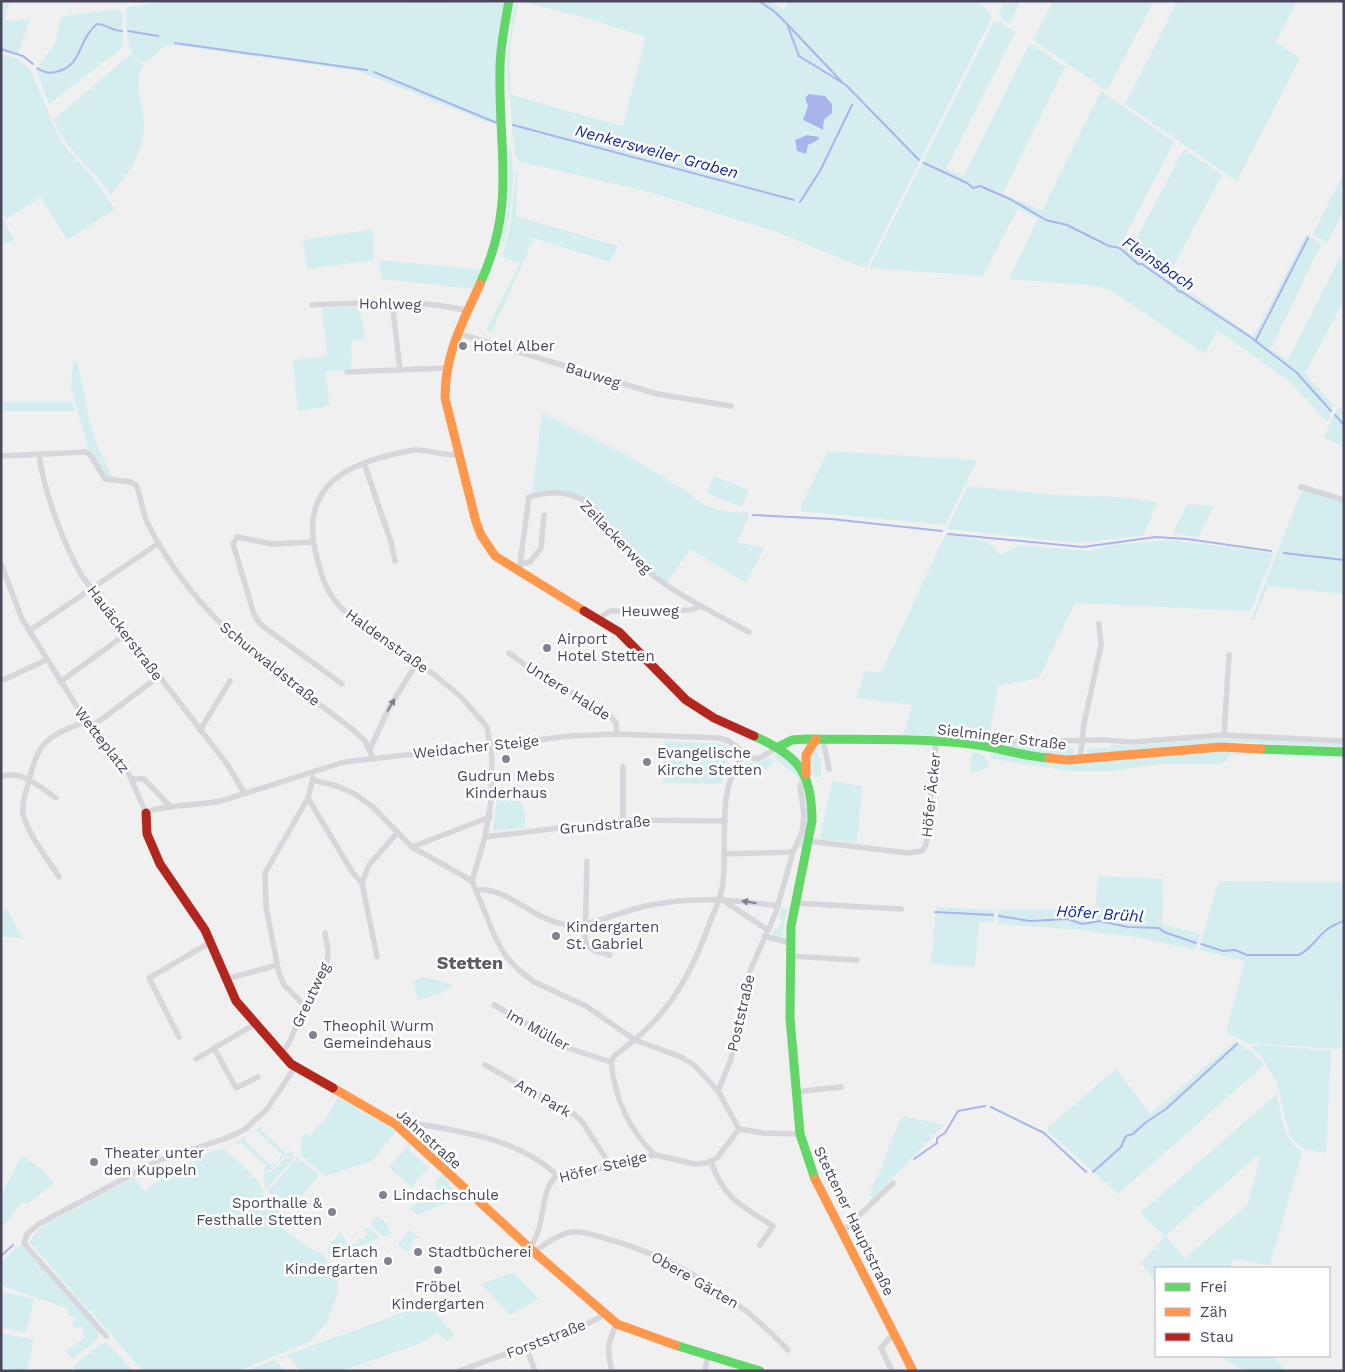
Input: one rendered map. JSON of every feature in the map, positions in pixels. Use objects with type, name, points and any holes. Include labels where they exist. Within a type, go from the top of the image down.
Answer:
[{"type":"street","name":"Stettener Hauptstraße","points":[[509,1],[501,58],[506,170],[504,207],[498,236],[485,276],[457,333],[445,368],[445,398],[458,454],[481,535],[495,556],[599,618],[636,648],[686,700],[697,708],[778,747],[794,759],[806,777],[812,806],[808,841],[794,904],[790,943],[790,1018],[800,1134],[810,1169],[913,1371]]},
{"type":"street","name":"Hohlweg","points":[[312,305],[392,301],[449,306],[468,311]]},
{"type":"street","points":[[392,301],[400,370]]},
{"type":"street","name":"Bauweg","points":[[457,333],[657,394],[731,406]]},
{"type":"street","points":[[347,372],[445,368]]},
{"type":"street","name":"Haldenstraße","points":[[458,454],[450,455],[425,449],[414,450],[364,463],[342,472],[324,492],[312,520],[312,542],[328,591],[335,602],[347,613],[453,690],[483,722],[489,732],[491,745]]},
{"type":"street","name":"Schurwaldstraße","points":[[39,454],[89,453],[105,479],[130,482],[136,485],[147,522],[187,587],[223,627],[251,652],[352,729],[370,749],[373,758]]},
{"type":"street","points":[[1,456],[39,454]]},
{"type":"street","name":"Hauäckerstraße","points":[[39,454],[44,477],[65,542],[77,568],[158,677],[233,772],[245,794]]},
{"type":"street","points":[[364,463],[391,542],[395,561]]},
{"type":"street","points":[[1301,488],[1344,500]]},
{"type":"street","name":"Zeilackerweg","points":[[518,568],[529,497],[558,492],[582,500],[595,511],[643,567],[673,589],[749,632]]},
{"type":"street","points":[[518,568],[530,562],[541,548],[544,515]]},
{"type":"street","points":[[312,542],[272,544],[237,537],[233,544],[254,614],[260,624],[342,684]]},
{"type":"street","points":[[29,631],[159,543]]},
{"type":"street","name":"Wetteplatz","points":[[1,564],[14,602],[29,631],[90,728],[132,779],[146,813]]},
{"type":"street","name":"Heuweg","points":[[599,618],[610,611],[691,610],[701,606]]},
{"type":"street","points":[[1080,760],[1100,652],[1099,624]]},
{"type":"street","points":[[60,682],[126,634]]},
{"type":"street","name":"Untere Halde","points":[[509,653],[538,674],[607,712],[616,722],[617,734]]},
{"type":"street","points":[[1224,735],[1229,655]]},
{"type":"street","points":[[1,681],[46,660]]},
{"type":"street","points":[[370,749],[390,706],[417,663]]},
{"type":"street","points":[[90,728],[158,677]]},
{"type":"street","points":[[200,730],[230,681]]},
{"type":"street","points":[[59,877],[23,813],[22,807],[40,747],[56,734],[86,721]]},
{"type":"street","name":"Weidacher Steige","points":[[171,807],[203,805],[245,794],[311,771],[344,762],[491,745],[617,734],[719,738],[729,741],[745,754]]},
{"type":"street","name":"Sielminger Straße","points":[[1002,742],[1133,742],[1224,735],[1344,741]]},
{"type":"street","points":[[819,739],[829,769]]},
{"type":"street","points":[[806,777],[806,755],[819,739]]},
{"type":"street","name":"Sielminger Straße","points":[[778,747],[792,740],[819,739],[936,742],[979,745],[1037,758],[1080,760],[1220,747],[1344,752]]},
{"type":"street","name":"Höfer Äcker","points":[[808,841],[908,853],[922,851],[926,845],[936,742]]},
{"type":"street","points":[[472,881],[490,817],[491,745]]},
{"type":"street","points":[[655,1155],[638,1138],[628,1122],[611,1062],[615,1055],[661,1016],[681,986],[699,952],[720,898],[723,883],[730,775],[745,754],[758,759],[778,747]]},
{"type":"street","points":[[623,766],[623,820]]},
{"type":"street","points":[[304,1005],[284,985],[277,965],[266,907],[265,873],[308,798],[313,780],[311,771]]},
{"type":"street","points":[[1,777],[13,774],[29,781],[56,798]]},
{"type":"street","name":"Wetteplatz","points":[[132,779],[144,779],[171,807]]},
{"type":"street","points":[[313,780],[356,794],[373,807],[412,847],[472,881],[505,955],[534,982],[586,1006],[635,1040],[688,1061],[706,1076],[718,1091],[740,1129],[763,1134],[800,1134]]},
{"type":"street","points":[[800,785],[803,798],[804,824],[790,861],[803,864]]},
{"type":"street","points":[[308,798],[353,873],[362,883],[377,957]]},
{"type":"street","points":[[146,813],[154,808],[171,807]]},
{"type":"street","name":"Jahnstraße","points":[[146,813],[147,834],[160,864],[199,921],[236,1001],[281,1054],[295,1067],[395,1124],[604,1315],[617,1324],[638,1333],[760,1371]]},
{"type":"street","points":[[412,847],[490,817]]},
{"type":"street","name":"Grundstraße","points":[[485,837],[623,820],[726,821]]},
{"type":"street","points":[[362,883],[369,865],[398,833]]},
{"type":"street","points":[[724,854],[793,852]]},
{"type":"street","points":[[587,861],[585,924],[587,946],[610,955]]},
{"type":"street","name":"Poststraße","points":[[718,1091],[731,1059],[750,971],[778,906],[790,861]]},
{"type":"street","points":[[477,890],[491,890],[549,920],[566,924],[585,924],[649,906],[720,898],[778,906]]},
{"type":"street","points":[[720,898],[768,930]]},
{"type":"street","points":[[794,904],[901,909]]},
{"type":"street","name":"Greutweg","points":[[281,1054],[289,1043],[317,978],[328,964],[325,933]]},
{"type":"street","points":[[764,936],[790,943]]},
{"type":"street","points":[[179,1037],[149,978],[210,942]]},
{"type":"street","points":[[790,956],[857,960]]},
{"type":"street","points":[[226,979],[277,965]]},
{"type":"street","name":"Im Müller","points":[[494,1005],[568,1048],[611,1062]]},
{"type":"street","points":[[196,1059],[255,1024]]},
{"type":"street","points":[[214,1048],[236,1088],[258,1077]]},
{"type":"street","name":"Am Park","points":[[485,1064],[575,1115],[584,1123],[610,1165]]},
{"type":"street","points":[[106,1336],[27,1247],[24,1243],[27,1234],[39,1224],[144,1168],[244,1130],[267,1109],[295,1067]]},
{"type":"street","points":[[795,1092],[841,1087]]},
{"type":"street","points":[[395,1124],[408,1122],[508,1143],[532,1155],[557,1175]]},
{"type":"street","points":[[740,1129],[722,1152],[711,1162],[720,1185],[730,1197],[773,1226],[760,1245]]},
{"type":"street","name":"Höfer Steige","points":[[532,1250],[550,1184],[557,1175],[594,1170],[655,1155],[695,1164],[711,1162]]},
{"type":"street","points":[[843,1231],[893,1183]]},
{"type":"street","name":"Obere Gärten","points":[[532,1250],[560,1236],[574,1232],[620,1242],[653,1253],[740,1305],[755,1316],[788,1350]]},
{"type":"street","name":"Forststraße","points":[[460,1371],[585,1325],[604,1315]]},
{"type":"street","points":[[612,1371],[608,1348],[610,1336],[617,1324]]},
{"type":"street","points":[[892,1371],[881,1348],[894,1333]]},
{"type":"street","points":[[526,1347],[535,1371]]},
{"type":"street","points":[[705,1371],[708,1354]]},
{"type":"shaded area","points":[[1,1],[10,1],[4,20],[30,19],[18,55],[1,51]]},
{"type":"shaded area","points":[[170,1],[505,3],[501,122],[497,124],[485,121],[357,71],[174,45],[161,48],[148,60],[141,62],[135,59],[129,43],[126,10],[128,7]]},
{"type":"shaded area","points":[[520,1],[772,1],[784,10],[788,1],[979,1],[992,17],[867,266],[862,267],[774,231],[649,192],[518,161],[515,153],[507,72],[508,49],[515,3],[518,4],[510,47],[510,94],[623,126],[646,37],[590,19]],"holes":[[[809,94],[827,98],[832,112],[824,121],[825,127],[819,130],[803,120],[808,106],[805,98]],[[807,135],[817,135],[818,140],[810,143],[803,153],[797,151],[795,140]]]},
{"type":"shaded area","points":[[1004,1],[1021,1],[1009,24],[999,15]]},
{"type":"shaded area","points":[[1053,1],[1154,1],[1107,91],[1033,40]]},
{"type":"shaded area","points":[[1178,1],[1297,1],[1276,42],[1300,58],[1237,181],[1125,104]]},
{"type":"shaded area","points":[[117,9],[122,13],[123,47],[49,104],[36,69],[55,44],[61,18]]},
{"type":"shaded area","points":[[998,21],[1015,32],[946,169],[964,176],[1030,43],[1065,67],[1002,194],[1042,210],[1101,91],[1174,142],[1121,244],[1131,249],[1184,149],[1222,175],[1168,276],[1253,337],[1306,234],[1321,244],[1271,349],[1288,360],[1340,257],[1344,260],[1344,301],[1305,373],[1334,406],[1327,422],[1289,381],[1217,330],[1205,354],[1110,290],[1097,286],[1009,279],[1038,219],[1018,208],[983,276],[869,268],[994,22]]},
{"type":"shaded area","points":[[1,54],[16,58],[30,70],[61,142],[91,175],[115,209],[67,240],[41,197],[6,219],[1,210]]},
{"type":"shaded area","points":[[130,55],[143,65],[138,79],[138,87],[144,119],[143,136],[134,164],[111,195],[64,139],[54,119]]},
{"type":"shaded area","points":[[509,145],[513,165],[512,197],[507,229],[500,249],[508,203]]},
{"type":"shaded area","points":[[518,168],[516,216],[618,246],[610,262],[534,238],[492,332],[486,330],[520,263],[502,257],[510,228],[516,171]]},
{"type":"shaded area","points":[[1344,173],[1344,210],[1327,243],[1313,234]]},
{"type":"shaded area","points":[[1,216],[14,240],[1,246]]},
{"type":"shaded area","points":[[373,229],[374,260],[307,269],[303,240]]},
{"type":"shaded area","points":[[379,260],[484,270],[476,289],[382,279]]},
{"type":"shaded area","points":[[360,307],[365,340],[352,341],[351,370],[325,371],[330,406],[298,411],[293,360],[327,356],[322,308]]},
{"type":"shaded area","points":[[73,360],[77,362],[95,439],[114,479],[105,478],[89,451],[71,388]]},
{"type":"shaded area","points":[[1,402],[72,402],[75,411],[1,411]]},
{"type":"shaded area","points":[[1338,406],[1344,411],[1344,447],[1324,438]]},
{"type":"shaded area","points":[[542,413],[632,458],[691,494],[703,504],[726,511],[750,513],[737,542],[764,548],[746,583],[690,549],[667,583],[643,563],[607,519],[584,498],[569,492],[552,490],[532,493]]},
{"type":"shaded area","points":[[828,451],[977,460],[945,525],[799,511]]},
{"type":"shaded area","points":[[714,476],[749,490],[742,507],[707,493]]},
{"type":"shaded area","points":[[968,486],[1054,495],[1118,497],[1158,502],[1143,536],[1075,543],[947,529]]},
{"type":"shaded area","points":[[1304,491],[1344,502],[1344,594],[1268,586],[1254,620],[1251,620],[1300,494]]},
{"type":"shaded area","points":[[1187,504],[1214,506],[1198,537],[1173,533]]},
{"type":"shaded area","points":[[945,535],[987,541],[1001,555],[1019,545],[1090,551],[1111,545],[1169,540],[1274,553],[1250,611],[1075,603],[1039,678],[998,686],[989,737],[903,735],[912,705],[856,698],[865,671],[881,673]]},
{"type":"shaded area","points":[[1225,738],[1344,743],[1344,747],[1233,742],[1094,754],[1086,752],[1089,745],[1091,748],[1111,748],[1110,744],[1126,746]]},
{"type":"shaded area","points":[[977,739],[989,739],[1004,744],[1069,746],[1075,750],[1072,755],[1039,754]]},
{"type":"shaded area","points":[[665,741],[716,743],[727,746],[731,757],[724,767],[722,784],[663,783]]},
{"type":"shaded area","points":[[820,745],[822,750],[817,751],[819,759],[823,759],[820,762],[821,777],[815,777],[810,756],[815,746]]},
{"type":"shaded area","points":[[991,750],[1025,758],[1219,750],[1344,754],[1344,758],[1231,754],[1225,762],[1220,764],[1159,764],[1112,771],[1069,771],[993,759],[990,756]]},
{"type":"shaded area","points":[[972,752],[984,756],[989,762],[987,768],[977,772],[970,772]]},
{"type":"shaded area","points":[[778,754],[786,758],[793,765],[806,790],[809,818],[803,849],[797,847],[805,811],[804,793],[796,776],[773,755]]},
{"type":"shaded area","points":[[770,757],[773,763],[767,770],[741,763],[762,762]]},
{"type":"shaded area","points":[[832,781],[862,786],[857,843],[820,839]]},
{"type":"shaded area","points":[[497,795],[518,800],[523,808],[525,828],[493,831]]},
{"type":"shaded area","points":[[1098,876],[1163,879],[1162,924],[1200,934],[1196,950],[1136,937],[1082,930],[997,924],[999,910],[1056,909],[1095,912]]},
{"type":"shaded area","points":[[1219,882],[1344,882],[1341,1049],[1248,1043],[1226,1032],[1245,961],[1199,950],[1216,889]]},
{"type":"shaded area","points":[[782,907],[787,909],[782,938],[774,936],[772,933],[774,928],[778,929],[782,921],[778,918]]},
{"type":"shaded area","points":[[936,907],[995,910],[994,922],[979,922],[975,967],[931,964]]},
{"type":"shaded area","points":[[6,908],[23,939],[1,936],[1,912]]},
{"type":"shaded area","points":[[425,977],[453,985],[444,992],[418,1000],[413,981]]},
{"type":"shaded area","points":[[1235,1041],[1254,1054],[1264,1065],[1118,1194],[1048,1131],[1048,1127],[1116,1069],[1150,1114]]},
{"type":"shaded area","points":[[1263,1045],[1331,1051],[1326,1153],[1304,1149],[1290,1137],[1277,1083],[1263,1059],[1251,1046]]},
{"type":"shaded area","points":[[1277,1094],[1282,1119],[1290,1141],[1302,1152],[1270,1265],[1233,1259],[1230,1267],[1155,1267],[1155,1283],[1141,1263],[1165,1236],[1140,1213]],"holes":[[[1258,1155],[1260,1157],[1248,1204],[1185,1258],[1165,1236]]]},
{"type":"shaded area","points":[[338,1097],[396,1131],[372,1161],[325,1176],[302,1156],[301,1141],[305,1133],[311,1136],[325,1120]]},
{"type":"shaded area","points":[[904,1116],[944,1125],[873,1198],[870,1195],[872,1186],[881,1169],[894,1132]]},
{"type":"shaded area","points":[[262,1125],[261,1130],[287,1154],[290,1150],[294,1156],[284,1156],[279,1161],[282,1155],[257,1131],[252,1133]]},
{"type":"shaded area","points":[[246,1136],[245,1141],[272,1166],[278,1162],[272,1169],[264,1171],[266,1166],[240,1142],[237,1145],[234,1143]]},
{"type":"shaded area","points":[[409,1144],[412,1146],[409,1150],[430,1168],[418,1178],[412,1188],[389,1167]]},
{"type":"shaded area","points":[[223,1148],[247,1169],[258,1182],[263,1196],[283,1214],[279,1226],[317,1253],[320,1252],[334,1269],[338,1279],[338,1291],[328,1321],[311,1341],[238,1371],[143,1371],[29,1242],[39,1229],[134,1177],[144,1192],[174,1168]]},
{"type":"shaded area","points":[[22,1155],[42,1169],[54,1183],[30,1202],[26,1204],[22,1202],[1,1229],[1,1196]]},
{"type":"shaded area","points":[[295,1157],[265,1190],[264,1174],[273,1170],[285,1158]]},
{"type":"shaded area","points":[[298,1157],[319,1176],[289,1210],[268,1191]]},
{"type":"shaded area","points":[[442,1174],[450,1181],[449,1186],[458,1194],[461,1191],[465,1195],[418,1215],[410,1209],[421,1196],[431,1196],[435,1192],[436,1181]]},
{"type":"shaded area","points":[[378,1216],[389,1226],[387,1228],[392,1233],[383,1237],[370,1224]]},
{"type":"shaded area","points":[[367,1227],[380,1238],[332,1256],[328,1253],[329,1246],[340,1233],[351,1246],[357,1243],[359,1237],[363,1240],[368,1234],[364,1229]]},
{"type":"shaded area","points":[[410,1230],[420,1238],[416,1238],[409,1246],[411,1248],[407,1252],[398,1244]]},
{"type":"shaded area","points":[[19,1246],[22,1246],[99,1330],[98,1339],[72,1359],[65,1351],[85,1338],[82,1327],[73,1328],[75,1317],[68,1315],[69,1309],[1,1285],[1,1263]]},
{"type":"shaded area","points":[[513,1272],[539,1299],[510,1315],[481,1284]]},
{"type":"shaded area","points":[[1,1291],[34,1299],[26,1333],[1,1327]]},
{"type":"shaded area","points":[[427,1304],[454,1334],[447,1342],[437,1332],[423,1342],[342,1371],[300,1371],[287,1355]]},
{"type":"shaded area","points":[[1,1333],[34,1340],[27,1371],[1,1368]]},
{"type":"shaded area","points":[[101,1343],[108,1344],[133,1371],[75,1371],[73,1367]]},
{"type":"shaded area","points":[[1221,1357],[1275,1357],[1285,1371],[1245,1371]]},
{"type":"shaded area","points":[[275,1360],[285,1371],[244,1371]]},
{"type":"water","points":[[809,94],[825,96],[832,104],[832,113],[824,120],[823,130],[803,120],[808,106],[805,98]]},
{"type":"water","points":[[807,135],[819,137],[818,140],[808,145],[806,154],[797,151],[795,140]]},
{"type":"waterway","name":"Fleinsbach","points":[[759,1],[775,12],[787,24],[799,56],[846,85],[919,160]]},
{"type":"waterway","name":"Nenkersweiler Graben","points":[[37,68],[50,73],[67,68],[77,57],[86,37],[97,24],[122,31]]},
{"type":"waterway","points":[[787,24],[842,82]]},
{"type":"waterway","name":"Nenkersweiler Graben","points":[[128,31],[158,36]]},
{"type":"waterway","name":"Nenkersweiler Graben","points":[[175,43],[367,70]]},
{"type":"waterway","name":"Nenkersweiler Graben","points":[[1,49],[23,56],[33,64]]},
{"type":"waterway","name":"Nenkersweiler Graben","points":[[374,72],[497,123]]},
{"type":"waterway","name":"Nenkersweiler Graben","points":[[800,202],[820,171],[852,105]]},
{"type":"waterway","name":"Nenkersweiler Graben","points":[[513,125],[794,200]]},
{"type":"waterway","name":"Fleinsbach","points":[[924,163],[967,183],[973,188],[980,186],[1010,199],[1046,220],[1067,225],[1109,246],[1120,248],[1138,264],[1142,264],[1178,291],[1249,336],[1296,372],[1331,411]]},
{"type":"waterway","points":[[1256,340],[1308,238]]},
{"type":"waterway","name":"Fleinsbach","points":[[1335,415],[1344,425]]},
{"type":"waterway","points":[[753,515],[831,519],[942,531]]},
{"type":"waterway","points":[[948,534],[1083,547],[1156,537],[1187,539],[1271,551]]},
{"type":"waterway","points":[[1284,553],[1344,560]]},
{"type":"waterway","name":"Höfer Brühl","points":[[935,912],[993,915]]},
{"type":"waterway","name":"Höfer Brühl","points":[[999,916],[1030,921],[1068,919],[1082,924],[1100,921],[1128,927],[1159,928],[1164,932],[1196,943]]},
{"type":"waterway","name":"Höfer Brühl","points":[[1201,944],[1223,951],[1235,950],[1247,955],[1299,955],[1306,951],[1328,929],[1344,921]]},
{"type":"waterway","points":[[1093,1172],[1121,1147],[1126,1136],[1133,1134],[1145,1123],[1166,1109],[1237,1044]]},
{"type":"waterway","points":[[914,1159],[937,1143],[937,1138],[945,1133],[958,1111],[985,1106]]},
{"type":"waterway","points":[[991,1107],[1044,1133],[1086,1172]]},
{"type":"waterway","points":[[1,1256],[13,1245]]},
{"type":"traffic: fast","points":[[480,284],[491,255],[502,202],[503,152],[500,60],[509,1]]},
{"type":"traffic: fast","points":[[754,736],[792,758],[800,767],[809,789],[812,821],[791,926],[790,1018],[800,1134],[815,1179]]},
{"type":"traffic: fast","points":[[778,747],[792,740],[806,739],[930,741],[981,745],[1049,758]]},
{"type":"traffic: fast","points":[[1261,749],[1344,752]]},
{"type":"traffic: fast","points":[[675,1345],[760,1371]]},
{"type":"traffic: slow","points":[[480,284],[451,353],[445,398],[476,522],[481,535],[495,556],[584,611]]},
{"type":"traffic: slow","points":[[806,774],[806,755],[816,739]]},
{"type":"traffic: slow","points":[[1049,758],[1067,760],[1221,747],[1261,749]]},
{"type":"traffic: slow","points":[[333,1088],[395,1124],[534,1252],[617,1324],[675,1345]]},
{"type":"traffic: slow","points":[[815,1179],[913,1371]]},
{"type":"traffic: jam","points":[[584,611],[619,632],[686,700],[714,718],[754,736]]},
{"type":"traffic: jam","points":[[146,813],[147,834],[160,864],[205,930],[236,1001],[291,1064],[333,1088]]},
{"type":"place","name":"Hotel Alber","points":[[463,346]]},
{"type":"place","name":"Airport Hotel Stetten","points":[[547,648]]},
{"type":"place","name":"Gudrun Mebs Kinderhaus","points":[[506,759]]},
{"type":"place","name":"Evangelische Kirche Stetten","points":[[647,762]]},
{"type":"place","name":"Kindergarten St. Gabriel","points":[[556,936]]},
{"type":"place","name":"Theophil Wurm Gemeindehaus","points":[[313,1035]]},
{"type":"place","name":"Theater unter den Kuppeln","points":[[94,1162]]},
{"type":"place","name":"Lindachschule","points":[[383,1195]]},
{"type":"place","name":"Sporthalle & Festhalle Stetten","points":[[332,1212]]},
{"type":"place","name":"Stadtbücherei","points":[[418,1252]]},
{"type":"place","name":"Erlach Kindergarten","points":[[388,1261]]},
{"type":"place","name":"Fröbel Kindergarten","points":[[438,1270]]},
{"type":"district","name":"Stetten","points":[[470,963]]}]
